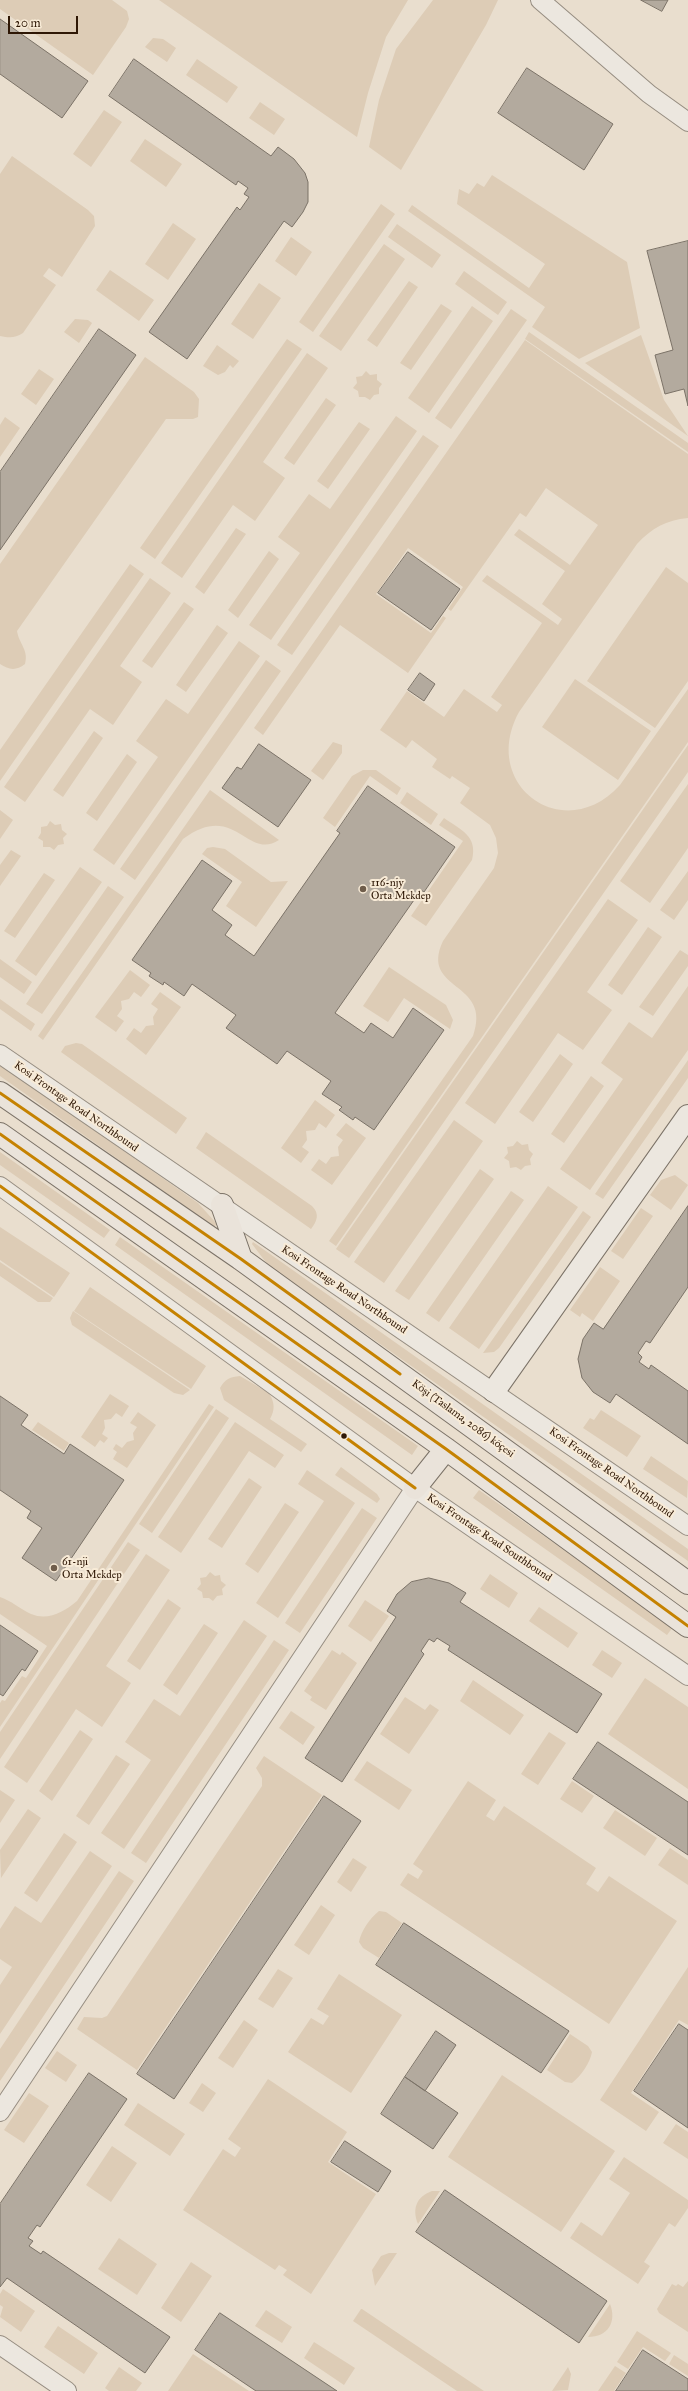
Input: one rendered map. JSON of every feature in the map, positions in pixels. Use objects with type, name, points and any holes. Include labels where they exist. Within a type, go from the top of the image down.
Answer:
[{"type":"main road","name":"Köşi (Taslama, 2086) köçesi","points":[[0,1093],[241,1259],[688,1583]]},
{"type":"main road","points":[[0,1134],[446,1449],[688,1626]]},
{"type":"main road","points":[[222,1204],[241,1259]]},
{"type":"main road","points":[[415,1488],[446,1449]]},
{"type":"street","points":[[540,0],[649,94],[688,122]]},
{"type":"street","name":"Kosi Frontage Road Northbound","points":[[0,1054],[165,1169],[222,1204],[302,1262],[494,1391],[688,1526]]},
{"type":"street","points":[[494,1391],[688,1116]]},
{"type":"street","name":"Kosi Frontage Road Southbound","points":[[0,1186],[415,1488],[688,1676]]},
{"type":"street","points":[[0,2112],[415,1488]]},
{"type":"street","points":[[0,2345],[67,2391]]},
{"type":"shaded area","points":[[0,0],[112,0],[127,11],[129,19],[126,27],[93,75],[0,9]]},
{"type":"shaded area","points":[[159,0],[408,0],[386,37],[368,93],[357,137]]},
{"type":"shaded area","points":[[433,0],[498,0],[486,25],[401,170],[369,147],[379,100],[396,49]]},
{"type":"shaded area","points":[[153,38],[163,39],[176,48],[167,62],[145,47]]},
{"type":"shaded area","points":[[197,59],[238,87],[227,103],[186,75]]},
{"type":"shaded area","points":[[260,102],[285,119],[274,135],[249,118]]},
{"type":"shaded area","points":[[104,110],[122,122],[91,167],[73,154]]},
{"type":"shaded area","points":[[145,139],[182,164],[166,187],[130,161]]},
{"type":"shaded area","points":[[12,156],[88,210],[94,216],[95,226],[62,277],[49,268],[43,276],[56,285],[23,333],[15,337],[0,336],[0,174]]},
{"type":"shaded area","points":[[492,175],[627,262],[640,328],[579,359],[532,327],[545,307],[408,211],[412,205],[529,288],[545,264],[457,204],[459,189],[469,194],[477,183],[484,187]]},
{"type":"shaded area","points":[[381,204],[395,214],[313,332],[299,322]]},
{"type":"shaded area","points":[[173,223],[196,239],[168,280],[145,264]]},
{"type":"shaded area","points":[[397,224],[441,255],[432,268],[388,237]]},
{"type":"shaded area","points":[[291,237],[312,252],[296,276],[275,261]]},
{"type":"shaded area","points":[[384,244],[405,259],[341,351],[319,336]]},
{"type":"shaded area","points":[[110,270],[154,300],[139,321],[96,290]]},
{"type":"shaded area","points":[[464,271],[507,302],[498,315],[455,284]]},
{"type":"shaded area","points":[[409,281],[418,287],[377,347],[367,340]]},
{"type":"shaded area","points":[[259,283],[281,298],[253,339],[231,324]]},
{"type":"shaded area","points":[[441,304],[452,311],[411,370],[400,363]]},
{"type":"shaded area","points":[[472,306],[493,321],[429,413],[408,398]]},
{"type":"shaded area","points":[[511,309],[527,320],[451,429],[435,418]]},
{"type":"shaded area","points":[[75,319],[88,320],[92,323],[79,343],[64,332]]},
{"type":"shaded area","points":[[529,332],[688,443],[688,452],[525,339]]},
{"type":"shaded area","points":[[641,335],[664,400],[688,436],[585,363]]},
{"type":"shaded area","points":[[287,339],[302,349],[155,559],[140,548]]},
{"type":"shaded area","points":[[525,340],[688,454],[688,518],[666,523],[654,529],[637,544],[519,712],[510,739],[510,763],[519,784],[534,799],[553,808],[575,810],[598,803],[620,785],[688,689],[688,742],[336,1246],[329,1241],[473,1036],[476,1018],[473,1005],[466,995],[447,979],[440,969],[438,957],[443,941],[494,868],[498,853],[496,838],[490,825],[460,803],[470,788],[452,776],[450,779],[432,767],[437,759],[412,740],[406,748],[380,730],[407,691],[444,717],[464,689],[497,712],[502,705],[491,697],[542,623],[482,581],[487,575],[558,625],[562,619],[542,604],[565,571],[514,535],[519,529],[570,565],[598,525],[546,488],[526,517],[520,513],[451,611],[448,609],[463,587],[408,548],[376,594],[431,633],[443,616],[446,618],[408,673],[340,625],[263,735],[254,728]]},
{"type":"shaded area","points":[[217,345],[239,361],[233,368],[230,365],[225,372],[218,375],[203,366]]},
{"type":"shaded area","points":[[307,353],[328,368],[263,462],[285,478],[255,521],[233,505],[182,578],[161,563]]},
{"type":"shaded area","points":[[145,357],[194,392],[199,399],[198,417],[193,419],[166,419],[17,631],[26,655],[25,664],[16,669],[6,668],[0,664],[0,564]]},
{"type":"shaded area","points":[[39,369],[54,379],[36,405],[21,394]]},
{"type":"shaded area","points":[[366,371],[370,375],[377,374],[377,380],[382,384],[379,388],[379,394],[374,395],[370,400],[365,397],[359,397],[358,391],[353,388],[357,383],[356,377],[362,376]]},
{"type":"shaded area","points":[[326,398],[336,405],[294,465],[284,458]]},
{"type":"shaded area","points":[[396,416],[417,431],[271,640],[249,625],[300,553],[278,537],[309,494],[330,509]]},
{"type":"shaded area","points":[[5,417],[20,428],[0,457],[0,425]]},
{"type":"shaded area","points":[[359,422],[370,429],[328,489],[317,481]]},
{"type":"shaded area","points":[[423,435],[439,446],[292,655],[277,645]]},
{"type":"shaded area","points":[[236,528],[246,534],[204,594],[195,587]]},
{"type":"shaded area","points":[[269,551],[279,559],[238,618],[228,610]]},
{"type":"shaded area","points":[[130,564],[144,574],[0,781],[0,750]]},
{"type":"shaded area","points":[[666,567],[688,583],[688,681],[655,728],[587,681]]},
{"type":"shaded area","points":[[150,578],[171,593],[120,666],[142,682],[113,725],[90,709],[25,802],[4,787]]},
{"type":"shaded area","points":[[184,602],[194,609],[152,668],[142,661]]},
{"type":"shaded area","points":[[217,625],[228,633],[186,692],[176,685]]},
{"type":"shaded area","points":[[239,641],[260,656],[114,865],[93,850],[158,757],[136,741],[166,699],[188,714]]},
{"type":"shaded area","points":[[266,660],[281,671],[135,880],[120,869]]},
{"type":"shaded area","points":[[575,679],[651,731],[618,780],[542,727]]},
{"type":"shaded area","points":[[94,731],[103,738],[63,797],[53,790]]},
{"type":"shaded area","points":[[333,742],[342,745],[342,753],[323,780],[311,771]]},
{"type":"shaded area","points":[[688,745],[688,772],[349,1258],[336,1249]]},
{"type":"shaded area","points":[[127,754],[137,762],[97,821],[86,813]]},
{"type":"shaded area","points":[[363,770],[376,770],[401,788],[397,795],[370,776],[335,827],[323,818],[352,776]]},
{"type":"shaded area","points":[[688,784],[688,848],[650,903],[620,881]]},
{"type":"shaded area","points":[[210,790],[279,840],[268,844],[258,843],[228,828],[215,826],[201,829],[183,839],[43,1040],[38,1036]]},
{"type":"shaded area","points":[[407,792],[438,814],[431,825],[400,803]]},
{"type":"shaded area","points":[[0,810],[13,820],[0,839]]},
{"type":"shaded area","points":[[444,818],[467,834],[473,845],[472,860],[426,926],[411,916],[463,841],[439,825]]},
{"type":"shaded area","points":[[50,821],[55,825],[61,824],[62,830],[67,834],[63,838],[64,844],[58,845],[54,850],[50,847],[43,847],[43,841],[38,838],[41,833],[41,827],[47,826]]},
{"type":"shaded area","points":[[213,847],[225,849],[271,882],[288,881],[256,927],[226,906],[242,882],[202,854],[207,848]]},
{"type":"shaded area","points":[[11,850],[21,856],[0,886],[0,865]]},
{"type":"shaded area","points":[[80,867],[102,882],[36,976],[15,961]]},
{"type":"shaded area","points":[[688,871],[688,900],[674,920],[660,910]]},
{"type":"shaded area","points":[[44,873],[55,880],[15,938],[4,931]]},
{"type":"shaded area","points":[[108,886],[124,897],[42,1014],[26,1004]]},
{"type":"shaded area","points":[[608,899],[638,920],[587,992],[612,1010],[583,1050],[558,1033],[495,1124],[465,1103]]},
{"type":"shaded area","points":[[648,927],[662,937],[622,995],[608,985]]},
{"type":"shaded area","points":[[680,950],[688,955],[688,966],[653,1016],[639,1007]]},
{"type":"shaded area","points":[[0,959],[32,982],[24,994],[0,977]]},
{"type":"shaded area","points":[[389,967],[446,1005],[453,1020],[450,1029],[404,998],[388,1022],[363,1006]]},
{"type":"shaded area","points":[[130,970],[150,985],[141,997],[134,992],[129,999],[121,1001],[122,1009],[117,1016],[124,1021],[116,1032],[95,1017]]},
{"type":"shaded area","points":[[688,986],[688,1050],[590,1190],[560,1169],[623,1079],[601,1063],[629,1022],[652,1038]]},
{"type":"shaded area","points":[[160,992],[181,1007],[146,1055],[126,1039],[134,1028],[141,1033],[146,1026],[154,1025],[153,1017],[158,1009],[151,1004]]},
{"type":"shaded area","points":[[0,999],[35,1024],[31,1031],[0,1009]]},
{"type":"shaded area","points":[[76,1043],[82,1044],[187,1118],[176,1134],[61,1052],[65,1046]]},
{"type":"shaded area","points":[[560,1054],[573,1064],[533,1122],[519,1112]]},
{"type":"shaded area","points":[[688,1060],[688,1078],[603,1199],[595,1194]]},
{"type":"shaded area","points":[[0,1064],[198,1203],[217,1224],[214,1227],[0,1076]]},
{"type":"shaded area","points":[[591,1076],[604,1086],[564,1143],[551,1134]]},
{"type":"shaded area","points":[[315,1100],[335,1115],[326,1128],[319,1123],[315,1130],[306,1131],[307,1140],[302,1147],[309,1152],[301,1163],[281,1148]]},
{"type":"shaded area","points":[[454,1120],[483,1141],[384,1283],[354,1262]]},
{"type":"shaded area","points":[[346,1123],[366,1138],[332,1185],[311,1170],[319,1159],[326,1164],[331,1157],[339,1156],[338,1147],[343,1140],[336,1135]]},
{"type":"shaded area","points":[[206,1132],[312,1206],[316,1212],[317,1218],[311,1229],[196,1148]]},
{"type":"shaded area","points":[[517,1141],[522,1145],[528,1144],[529,1150],[533,1154],[530,1159],[531,1165],[525,1166],[521,1170],[516,1167],[510,1168],[509,1161],[504,1158],[508,1153],[507,1147],[513,1146]]},
{"type":"shaded area","points":[[0,1152],[110,1230],[104,1238],[0,1165]]},
{"type":"shaded area","points":[[480,1169],[494,1179],[409,1300],[395,1291]]},
{"type":"shaded area","points":[[675,1175],[688,1185],[671,1210],[650,1195],[661,1180]]},
{"type":"shaded area","points":[[548,1186],[578,1207],[479,1349],[449,1328]]},
{"type":"shaded area","points":[[511,1191],[524,1200],[439,1322],[426,1313]]},
{"type":"shaded area","points":[[641,1208],[653,1216],[623,1259],[611,1251]]},
{"type":"shaded area","points":[[583,1211],[591,1217],[499,1348],[494,1352],[483,1353]]},
{"type":"shaded area","points":[[0,1227],[70,1273],[54,1297],[0,1260]]},
{"type":"shaded area","points":[[120,1237],[418,1446],[412,1455],[115,1245]]},
{"type":"shaded area","points":[[253,1242],[688,1549],[688,1561],[268,1265],[252,1244]]},
{"type":"shaded area","points":[[0,1262],[53,1298],[50,1302],[38,1302],[0,1276]]},
{"type":"shaded area","points":[[600,1267],[620,1281],[593,1321],[582,1313],[580,1317],[570,1310]]},
{"type":"shaded area","points":[[90,1287],[206,1366],[191,1389],[74,1311]]},
{"type":"shaded area","points":[[73,1311],[190,1390],[183,1395],[174,1393],[72,1325],[70,1318]]},
{"type":"shaded area","points":[[240,1376],[269,1393],[274,1406],[270,1419],[307,1444],[301,1452],[224,1400],[220,1388],[224,1382],[233,1377]]},
{"type":"shaded area","points":[[110,1394],[129,1406],[122,1417],[116,1413],[111,1419],[104,1420],[105,1428],[102,1434],[108,1438],[104,1443],[100,1440],[95,1447],[81,1437]]},
{"type":"shaded area","points":[[209,1404],[214,1407],[0,1727],[0,1703],[2,1700],[5,1701],[22,1676],[26,1678],[47,1646],[0,1614],[0,1597],[37,1616],[50,1616],[56,1614],[67,1609],[77,1601]]},
{"type":"shaded area","points":[[216,1409],[229,1418],[152,1533],[139,1524]]},
{"type":"shaded area","points":[[601,1410],[641,1436],[627,1457],[583,1428],[590,1418],[594,1420]]},
{"type":"shaded area","points":[[138,1412],[156,1425],[127,1468],[113,1459],[117,1452],[113,1449],[116,1444],[122,1448],[127,1442],[134,1440],[133,1433],[137,1427],[130,1423]]},
{"type":"shaded area","points":[[38,1422],[69,1443],[64,1451],[32,1430]]},
{"type":"shaded area","points":[[235,1422],[284,1455],[275,1468],[249,1451],[181,1553],[158,1537]]},
{"type":"shaded area","points":[[651,1456],[688,1481],[687,1498],[643,1469]]},
{"type":"shaded area","points":[[341,1467],[377,1494],[380,1499],[377,1503],[335,1475]]},
{"type":"shaded area","points":[[307,1470],[355,1503],[278,1618],[256,1603],[324,1501],[298,1484]]},
{"type":"shaded area","points":[[249,1478],[262,1487],[222,1548],[208,1539]]},
{"type":"shaded area","points":[[479,1490],[673,1627],[667,1635],[473,1498]]},
{"type":"shaded area","points":[[285,1503],[299,1512],[258,1573],[245,1564]]},
{"type":"shaded area","points":[[362,1508],[377,1518],[300,1633],[285,1623]]},
{"type":"shaded area","points":[[128,1542],[140,1550],[0,1759],[0,1732]]},
{"type":"shaded area","points":[[146,1554],[170,1570],[106,1666],[131,1683],[102,1727],[76,1709],[27,1783],[4,1767]]},
{"type":"shaded area","points":[[210,1572],[215,1576],[220,1575],[221,1581],[226,1585],[222,1589],[223,1595],[217,1596],[213,1601],[209,1598],[203,1598],[202,1592],[197,1589],[201,1584],[200,1578],[206,1577]]},
{"type":"shaded area","points":[[490,1574],[518,1593],[509,1608],[480,1589]]},
{"type":"shaded area","points":[[168,1599],[181,1608],[140,1670],[127,1661]]},
{"type":"shaded area","points":[[365,1600],[389,1616],[371,1642],[348,1626]]},
{"type":"shaded area","points":[[539,1607],[578,1633],[568,1648],[529,1621]]},
{"type":"shaded area","points":[[244,1620],[267,1636],[124,1849],[101,1833],[151,1760],[125,1742],[154,1699],[180,1716]]},
{"type":"shaded area","points":[[204,1624],[218,1633],[177,1695],[163,1685]]},
{"type":"shaded area","points":[[274,1640],[289,1650],[146,1863],[131,1853]]},
{"type":"shaded area","points":[[332,1650],[340,1655],[342,1652],[357,1663],[326,1710],[310,1700],[312,1697],[304,1691]]},
{"type":"shaded area","points":[[602,1650],[622,1663],[612,1678],[592,1665]]},
{"type":"shaded area","points":[[645,1678],[688,1707],[688,1789],[608,1734]]},
{"type":"shaded area","points":[[473,1680],[524,1715],[510,1735],[460,1701]]},
{"type":"shaded area","points":[[405,1697],[425,1710],[430,1704],[439,1710],[409,1754],[380,1734]]},
{"type":"shaded area","points":[[291,1711],[315,1727],[303,1745],[279,1728]]},
{"type":"shaded area","points":[[80,1730],[93,1739],[52,1801],[39,1791]]},
{"type":"shaded area","points":[[549,1732],[566,1743],[538,1785],[521,1774]]},
{"type":"shaded area","points":[[116,1755],[130,1764],[89,1825],[76,1816]]},
{"type":"shaded area","points":[[264,1756],[322,1795],[137,2070],[77,2029],[84,2017],[102,2018],[107,2016],[262,1786],[262,1778],[256,1768]]},
{"type":"shaded area","points":[[367,1761],[412,1790],[399,1810],[354,1780]]},
{"type":"shaded area","points":[[468,1781],[496,1800],[486,1816],[494,1821],[504,1806],[596,1868],[586,1884],[598,1892],[609,1876],[677,1921],[609,2024],[400,1885],[408,1873],[418,1879],[423,1871],[413,1864]]},
{"type":"shaded area","points":[[572,1781],[594,1796],[582,1813],[560,1799]]},
{"type":"shaded area","points":[[0,1790],[15,1800],[0,1823]]},
{"type":"shaded area","points":[[28,1809],[41,1818],[1,1878],[0,1850]]},
{"type":"shaded area","points":[[615,1810],[657,1838],[645,1856],[603,1828]]},
{"type":"shaded area","points":[[64,1833],[77,1842],[37,1902],[24,1893]]},
{"type":"shaded area","points":[[670,1848],[688,1860],[688,1885],[658,1865]]},
{"type":"shaded area","points":[[90,1851],[112,1866],[0,2034],[0,1985],[12,1967],[0,1959],[0,1929],[15,1906],[41,1923]]},
{"type":"shaded area","points":[[353,1858],[367,1867],[351,1892],[337,1882]]},
{"type":"shaded area","points":[[119,1871],[134,1881],[0,2081],[0,2049]]},
{"type":"shaded area","points":[[321,1905],[335,1915],[309,1955],[294,1945]]},
{"type":"shaded area","points":[[379,1911],[386,1912],[402,1923],[379,1958],[363,1948],[359,1942],[366,1925]]},
{"type":"shaded area","points":[[688,1967],[688,2025],[679,2020],[631,2093],[659,2112],[646,2131],[600,2100]]},
{"type":"shaded area","points":[[278,1969],[293,1978],[273,2008],[258,1999]]},
{"type":"shaded area","points":[[339,1974],[402,2015],[351,2093],[288,2052],[311,2018],[323,2025],[329,2016],[317,2009]]},
{"type":"shaded area","points":[[244,2020],[258,2030],[233,2068],[218,2058]]},
{"type":"shaded area","points":[[570,2034],[588,2046],[592,2052],[585,2069],[572,2083],[565,2082],[547,2070]]},
{"type":"shaded area","points":[[57,2051],[77,2065],[66,2082],[45,2068]]},
{"type":"shaded area","points":[[502,2075],[615,2151],[561,2232],[448,2157]]},
{"type":"shaded area","points":[[268,2079],[347,2132],[328,2162],[376,2194],[311,2294],[283,2275],[287,2270],[279,2265],[275,2270],[183,2210],[223,2149],[235,2157],[241,2148],[228,2139]]},
{"type":"shaded area","points":[[202,2083],[216,2093],[203,2112],[189,2103]]},
{"type":"shaded area","points":[[29,2093],[49,2106],[24,2143],[4,2130]]},
{"type":"shaded area","points":[[138,2103],[185,2134],[170,2156],[124,2125]]},
{"type":"shaded area","points":[[676,2124],[688,2132],[688,2159],[663,2143]]},
{"type":"shaded area","points":[[112,2146],[137,2163],[111,2202],[86,2185]]},
{"type":"shaded area","points":[[624,2157],[688,2200],[688,2208],[675,2227],[669,2223],[644,2262],[650,2266],[638,2284],[570,2238],[581,2222],[602,2236],[630,2193],[609,2179]]},
{"type":"shaded area","points":[[432,2191],[440,2191],[418,2224],[415,2213],[417,2204],[422,2197]]},
{"type":"shaded area","points":[[119,2238],[157,2264],[137,2295],[98,2269]]},
{"type":"shaded area","points":[[389,2253],[397,2253],[375,2286],[372,2270],[381,2256]]},
{"type":"shaded area","points":[[191,2262],[212,2276],[181,2322],[161,2308]]},
{"type":"shaded area","points":[[688,2281],[688,2332],[659,2313],[657,2309],[672,2284],[676,2286],[678,2284],[683,2287]]},
{"type":"shaded area","points":[[3,2289],[35,2311],[21,2332],[0,2317],[3,2307],[0,2305],[0,2294]]},
{"type":"shaded area","points":[[610,2304],[612,2317],[609,2327],[601,2334],[588,2337]]},
{"type":"shaded area","points":[[361,2309],[484,2391],[457,2391],[353,2321]]},
{"type":"shaded area","points":[[266,2310],[292,2327],[282,2343],[255,2326]]},
{"type":"shaded area","points":[[58,2326],[98,2353],[84,2374],[44,2347]]},
{"type":"shaded area","points":[[637,2331],[671,2353],[665,2361],[643,2347],[628,2369],[617,2362]]},
{"type":"shaded area","points":[[314,2342],[355,2368],[344,2385],[304,2358]]},
{"type":"shaded area","points":[[193,2354],[249,2391],[168,2391]]},
{"type":"shaded area","points":[[674,2355],[688,2364],[688,2376],[669,2364]]},
{"type":"shaded area","points":[[615,2366],[626,2373],[614,2391],[598,2391]]},
{"type":"shaded area","points":[[119,2367],[142,2383],[136,2391],[109,2391],[105,2388]]},
{"type":"shaded area","points":[[568,2367],[571,2374],[568,2390],[552,2391]]},
{"type":"building","points":[[641,0],[668,0],[662,11]]},
{"type":"building","points":[[0,19],[88,81],[62,118],[0,74]]},
{"type":"building","points":[[134,59],[271,156],[278,147],[294,159],[305,173],[308,182],[308,202],[303,212],[292,227],[284,221],[187,359],[149,332],[237,207],[240,210],[249,197],[244,194],[248,188],[238,181],[236,185],[109,96]]},
{"type":"building","points":[[527,68],[613,124],[584,170],[498,113]]},
{"type":"building","points":[[688,241],[688,406],[684,389],[665,394],[655,355],[673,350],[647,251]]},
{"type":"building","points":[[99,329],[136,355],[0,550],[0,472]]},
{"type":"building","points":[[408,552],[460,589],[431,630],[378,593]]},
{"type":"building","points":[[420,673],[435,684],[424,701],[408,690]]},
{"type":"building","points":[[259,744],[311,780],[278,827],[222,788],[237,767],[241,769]]},
{"type":"building","points":[[368,786],[455,847],[424,892],[421,890],[335,1013],[364,1033],[371,1023],[393,1038],[413,1008],[444,1030],[374,1130],[355,1117],[353,1120],[339,1110],[342,1107],[322,1094],[331,1081],[287,1051],[277,1064],[226,1028],[236,1015],[192,984],[184,996],[164,982],[163,985],[149,976],[151,973],[132,960],[202,860],[232,881],[212,910],[232,925],[225,935],[254,956],[340,833],[337,831]]},
{"type":"building","points":[[688,1206],[688,1287],[650,1343],[646,1341],[638,1353],[642,1357],[639,1362],[649,1369],[651,1365],[688,1391],[688,1444],[616,1394],[610,1403],[593,1392],[582,1378],[578,1359],[583,1339],[594,1323],[603,1329]]},
{"type":"building","points":[[0,1396],[28,1415],[21,1425],[64,1454],[70,1444],[124,1480],[56,1581],[22,1558],[42,1528],[27,1518],[31,1511],[0,1490]]},
{"type":"building","points":[[429,1578],[449,1583],[466,1593],[460,1602],[602,1694],[577,1733],[448,1650],[450,1646],[437,1638],[434,1642],[429,1639],[421,1651],[424,1654],[342,1782],[305,1758],[396,1617],[387,1611],[397,1594],[411,1582]]},
{"type":"building","points":[[0,1625],[38,1651],[25,1671],[22,1669],[3,1696],[0,1694]]},
{"type":"building","points":[[598,1742],[688,1802],[688,1855],[573,1779]]},
{"type":"building","points":[[324,1796],[361,1821],[174,2099],[137,2074]]},
{"type":"building","points":[[404,1923],[569,2031],[541,2073],[376,1965]]},
{"type":"building","points":[[679,2024],[688,2030],[688,2128],[634,2091]]},
{"type":"building","points":[[436,2031],[456,2045],[425,2091],[405,2077]]},
{"type":"building","points":[[89,2073],[127,2099],[40,2227],[37,2225],[28,2238],[33,2241],[29,2246],[41,2254],[43,2251],[170,2337],[145,2373],[7,2278],[0,2287],[0,2204]]},
{"type":"building","points":[[405,2077],[458,2113],[433,2149],[381,2114]]},
{"type":"building","points":[[345,2141],[391,2171],[378,2192],[331,2162]]},
{"type":"building","points":[[445,2190],[607,2301],[579,2343],[416,2232]]},
{"type":"building","points":[[220,2313],[337,2391],[256,2391],[195,2350]]},
{"type":"building","points":[[643,2350],[688,2379],[688,2391],[616,2391]]},
{"type":"transit line","points":[[0,1093],[241,1259],[400,1374]]},
{"type":"transit line","points":[[0,1134],[446,1449],[688,1626]]},
{"type":"transit line","points":[[0,1186],[415,1488]]},
{"type":"place","name":"116-njy Orta Mekdep","points":[[363,889]]},
{"type":"place","name":"61-nji Orta Mekdep","points":[[54,1568]]}]
